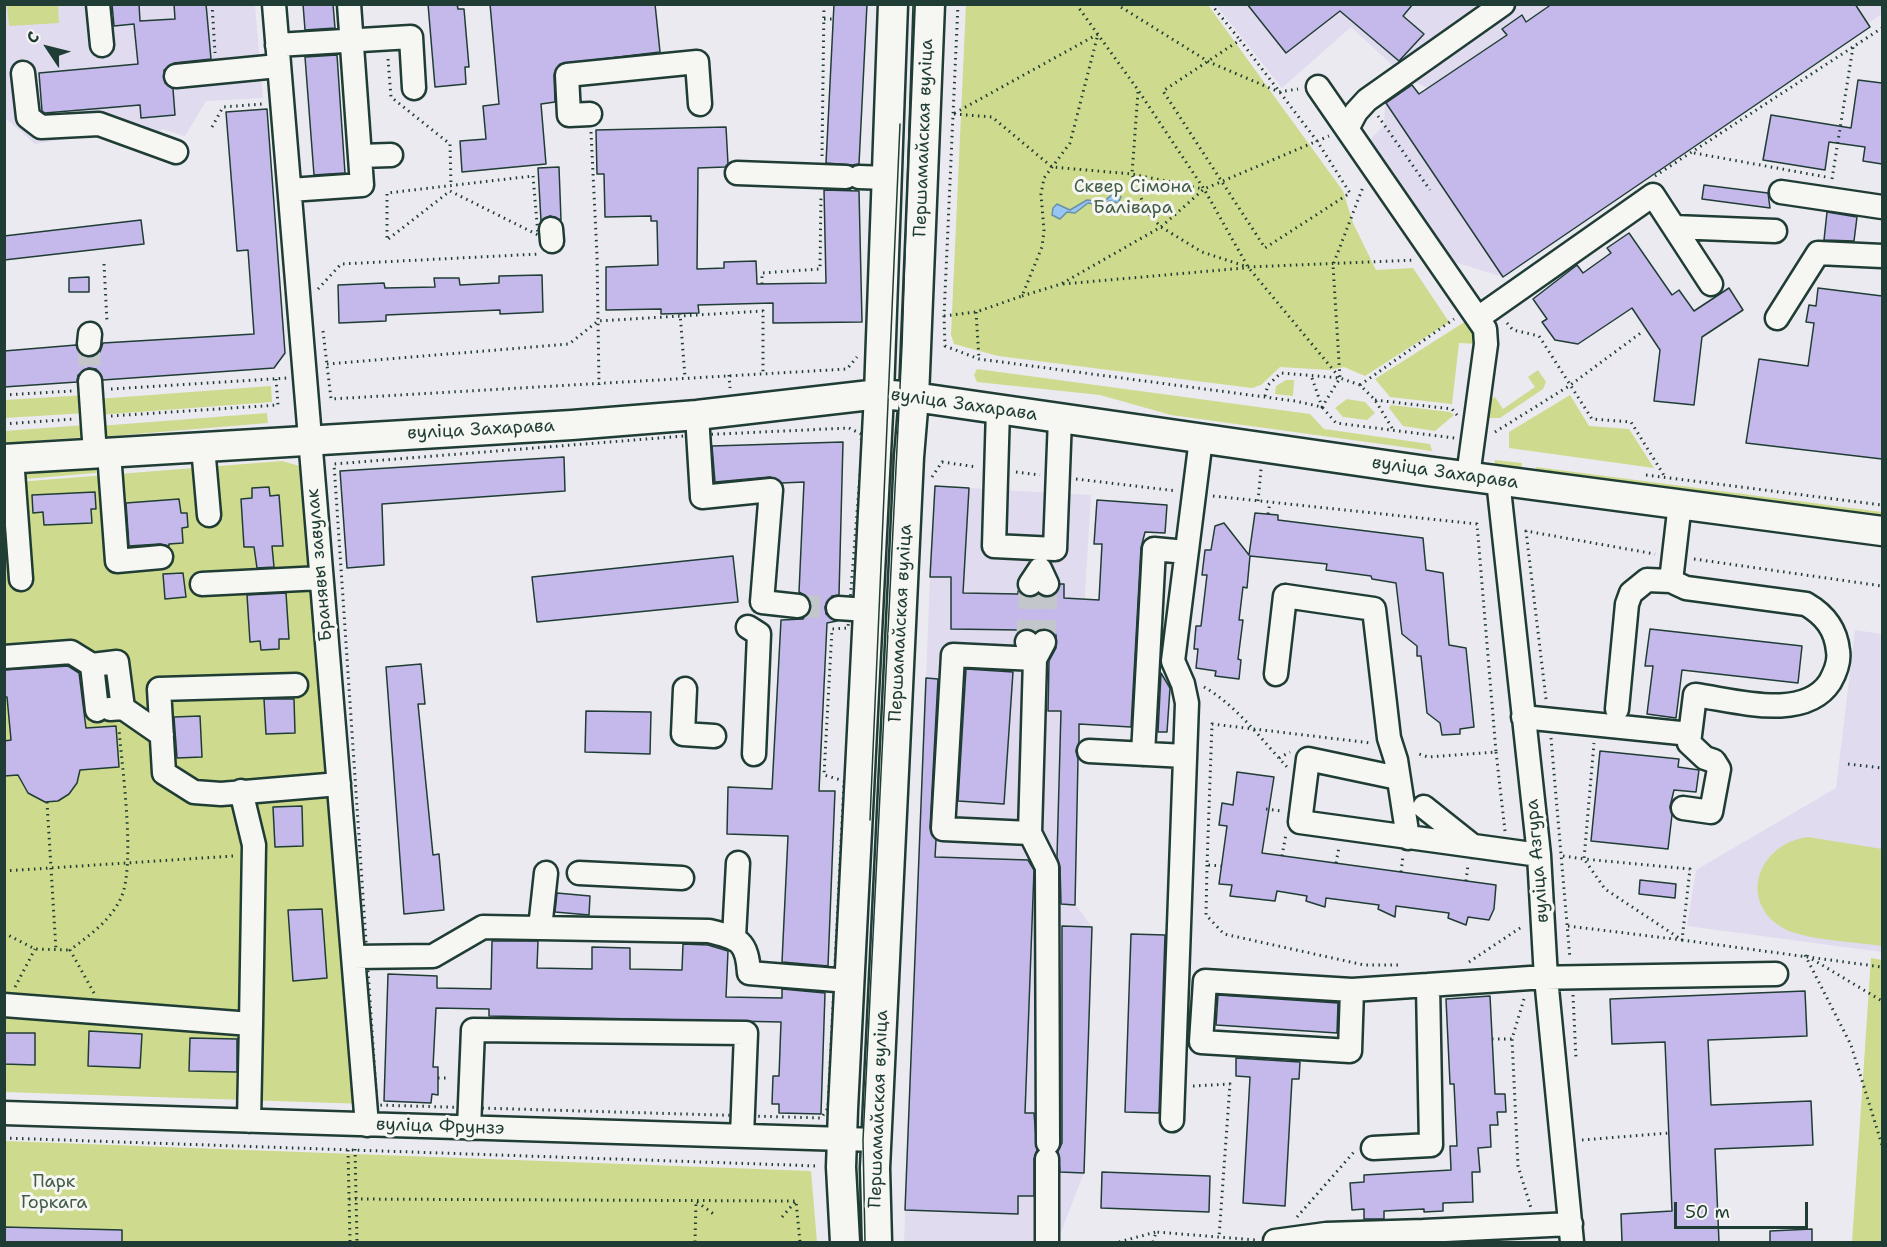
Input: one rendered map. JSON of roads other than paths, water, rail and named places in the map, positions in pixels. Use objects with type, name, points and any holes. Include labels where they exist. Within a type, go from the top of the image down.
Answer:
[{"type":"main road","name":"Першамайская вуліца","points":[[844,1242],[842,1139],[879,394],[864,177],[893,4]]},
{"type":"main road","name":"Першамайская вуліца","points":[[877,1242],[876,1140],[914,397],[930,4]]},
{"type":"main road","name":"вуліца Захарава","points":[[8,459],[572,425],[697,415],[879,394],[1882,531]]},
{"type":"street","points":[[98,4],[102,45]]},
{"type":"street","name":"Бранявы завулак","points":[[274,4],[367,1125]]},
{"type":"street","points":[[290,190],[362,185],[349,4]]},
{"type":"street","points":[[1347,129],[1356,112],[1367,100],[1496,6]]},
{"type":"street","points":[[176,76],[351,41],[411,37],[414,88]]},
{"type":"street","points":[[580,114],[567,75],[697,62],[700,104]]},
{"type":"street","points":[[23,73],[28,117],[41,127],[99,124],[176,152]]},
{"type":"street","points":[[1318,87],[1437,259],[1486,312],[1486,344],[1468,476]]},
{"type":"street","points":[[360,156],[391,155]]},
{"type":"street","points":[[737,173],[864,177]]},
{"type":"street","points":[[1781,192],[1882,207]]},
{"type":"street","points":[[1486,312],[1653,195],[1712,284]]},
{"type":"street","points":[[1674,227],[1775,231]]},
{"type":"street","points":[[1777,318],[1818,253],[1882,256]]},
{"type":"street","points":[[91,385],[117,561],[161,557]]},
{"type":"street","points":[[998,409],[994,546],[1040,571],[1055,549],[1060,418]]},
{"type":"street","points":[[697,415],[702,497],[771,490],[762,602],[798,606]]},
{"type":"street","points":[[1172,1120],[1187,703],[1179,673],[1173,661],[1201,439]]},
{"type":"street","points":[[203,447],[209,515]]},
{"type":"street","points":[[8,459],[21,579]]},
{"type":"street","name":"вуліца Азгура","points":[[1498,480],[1539,855],[1546,978],[1571,1233]]},
{"type":"street","points":[[1671,581],[1680,503]]},
{"type":"street","points":[[1143,754],[1154,549],[1186,552]]},
{"type":"street","points":[[202,584],[321,578]]},
{"type":"street","points":[[1617,709],[1627,604],[1631,594],[1647,580],[1671,581],[1686,588],[1806,604],[1829,622],[1836,637],[1839,654],[1835,673],[1825,688],[1812,700],[1793,705],[1695,695],[1689,743],[1705,758],[1714,761],[1719,769],[1711,812],[1683,808]]},
{"type":"street","points":[[1276,674],[1286,596],[1374,609],[1406,845]]},
{"type":"street","points":[[838,608],[868,610]]},
{"type":"street","points":[[748,627],[759,634],[754,754]]},
{"type":"street","points":[[1030,833],[943,828],[953,655],[1035,648],[1030,833],[1047,867],[1047,1242]]},
{"type":"street","points":[[4,657],[71,652],[92,665],[117,662],[105,707],[162,735]]},
{"type":"street","points":[[296,684],[159,689],[164,773],[194,792],[221,794],[339,784]]},
{"type":"street","points":[[685,689],[683,734],[714,736]]},
{"type":"street","points":[[1523,717],[1690,734]]},
{"type":"street","points":[[1089,751],[1185,756]]},
{"type":"street","points":[[1398,778],[1308,759],[1300,822],[1406,845],[1471,855],[1539,855]]},
{"type":"street","points":[[241,791],[254,855],[249,1121]]},
{"type":"street","points":[[1424,807],[1471,855]]},
{"type":"street","points":[[734,937],[738,863]]},
{"type":"street","points":[[540,928],[546,873]]},
{"type":"street","points":[[579,873],[682,879]]},
{"type":"street","points":[[354,957],[434,956],[483,927],[709,931],[734,937],[748,953],[749,974],[849,981]]},
{"type":"street","points":[[1352,990],[1350,1051],[1201,1042],[1205,981],[1352,990],[1546,978],[1776,974]]},
{"type":"street","points":[[1373,1148],[1431,1145],[1428,985]]},
{"type":"street","points":[[5,1005],[251,1024]]},
{"type":"street","points":[[469,1128],[473,1030],[746,1033],[742,1136]]},
{"type":"street","name":"вуліца Фрунзэ","points":[[4,1113],[876,1140]]},
{"type":"street","points":[[1275,1241],[1326,1234],[1424,1237],[1571,1233]]},
{"type":"water","points":[[1113,193],[1121,197],[1118,203],[1110,201],[1101,205],[1088,203],[1075,213],[1067,212],[1060,219],[1052,215],[1053,208],[1057,204],[1070,210],[1087,200],[1104,202]]},
{"type":"tunnel","points":[[89,344],[90,381]]},
{"type":"tunnel","points":[[1027,642],[1030,584]]},
{"type":"tunnel","points":[[1044,642],[1047,584]]},
{"type":"tunnel","points":[[798,606],[838,608]]},
{"type":"tram line","points":[[865,1242],[863,1140],[902,346],[913,4]]},
{"type":"tram line","points":[[870,820],[900,124]]},
{"type":"park label","name":"Сквер Сімона Балівара","points":[[1133,198]]},
{"type":"park label","name":"Парк Горкага","points":[[54,1192]]}]
